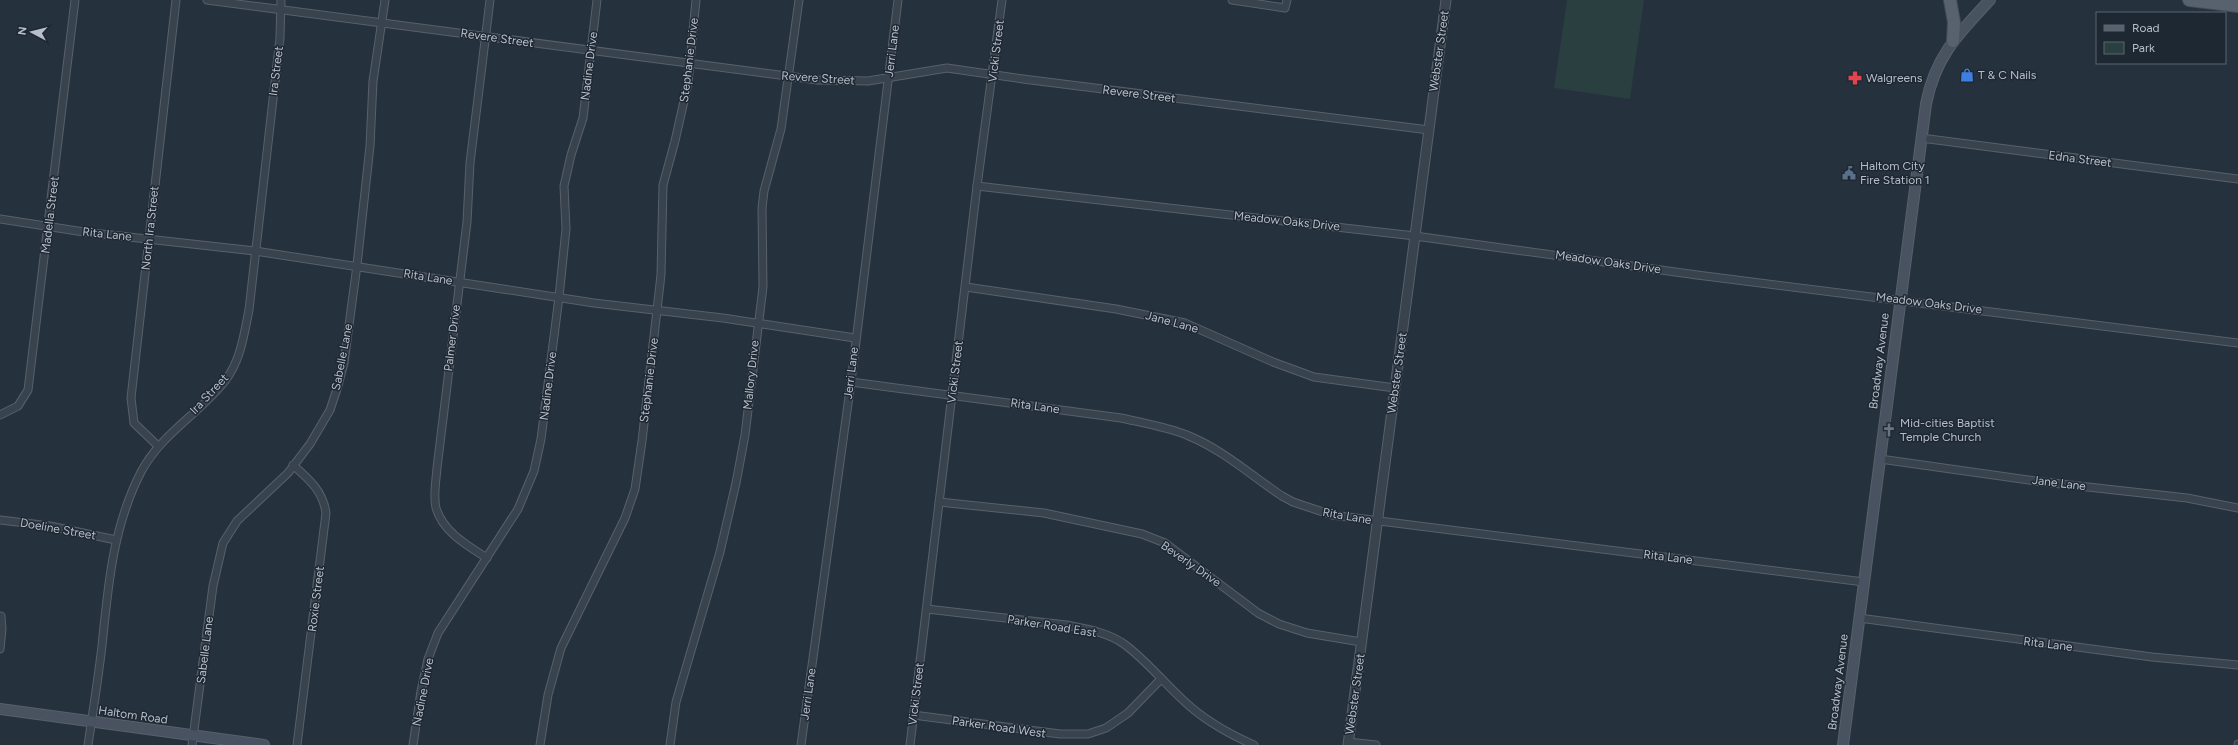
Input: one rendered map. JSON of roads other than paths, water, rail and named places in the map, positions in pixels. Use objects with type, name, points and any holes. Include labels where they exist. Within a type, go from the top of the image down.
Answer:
[{"type":"main road","points":[[1950,0],[1954,22],[1953,41]]},
{"type":"main road","name":"Broadway Avenue","points":[[1843,745],[1921,138],[1930,82],[1937,65],[1953,41],[1990,0]]},
{"type":"main road","points":[[2189,0],[2238,6]]},
{"type":"main road","name":"Haltom Road","points":[[0,709],[91,722],[193,740],[264,745]]},
{"type":"street","name":"Madella Street","points":[[0,415],[18,406],[28,390],[75,0]]},
{"type":"street","name":"North Ira Street","points":[[158,446],[139,430],[132,416],[131,398],[176,0]]},
{"type":"street","name":"Revere Street","points":[[207,0],[789,77],[868,82],[947,68],[1429,130]]},
{"type":"street","name":"Ira Street","points":[[88,745],[110,573],[116,540],[128,501],[138,478],[158,446],[171,432],[208,399],[225,380],[235,364],[242,346],[249,310],[280,38],[281,0]]},
{"type":"street","name":"Sabelle Lane","points":[[193,740],[214,586],[223,543],[237,521],[293,465],[310,444],[330,410],[344,363],[357,265],[370,146],[373,81],[385,0]]},
{"type":"street","name":"Palmer Drive","points":[[487,558],[451,532],[436,509],[435,496],[436,468],[467,222],[470,163],[490,0]]},
{"type":"street","name":"Nadine Drive","points":[[413,745],[428,659],[438,633],[518,509],[534,471],[541,438],[559,297],[566,229],[564,186],[582,118],[597,0]]},
{"type":"street","name":"Stephanie Drive","points":[[540,745],[548,695],[561,648],[625,518],[635,489],[658,310],[663,246],[663,185],[682,111],[696,0]]},
{"type":"street","name":"Mallory Drive","points":[[670,745],[676,702],[720,552],[736,483],[745,435],[757,323],[763,287],[762,208],[764,191],[781,128],[789,77],[798,0]]},
{"type":"street","name":"Jerri Lane","points":[[801,745],[851,382],[898,0]]},
{"type":"street","name":"Vicki Street","points":[[910,745],[977,186],[1002,0]]},
{"type":"street","points":[[1232,0],[1285,8],[1287,0]]},
{"type":"street","name":"Webster Street","points":[[1348,743],[1446,0]]},
{"type":"street","name":"Edna Street","points":[[1921,138],[2238,179]]},
{"type":"street","name":"Meadow Oaks Drive","points":[[977,186],[1415,236],[1697,275],[1900,299],[2238,343]]},
{"type":"street","name":"Rita Lane","points":[[0,219],[48,227],[255,251],[357,265],[559,297],[757,323],[856,338]]},
{"type":"street","name":"Jane Lane","points":[[966,287],[1116,309],[1185,323],[1273,362],[1314,377],[1395,388]]},
{"type":"street","name":"Rita Lane","points":[[851,382],[1121,418],[1188,436],[1210,446],[1294,502],[1332,515],[1454,529],[1864,582]]},
{"type":"street","name":"Jane Lane","points":[[1880,459],[2043,482],[2187,498],[2238,508]]},
{"type":"street","name":"Roxie Street","points":[[293,465],[318,490],[325,504],[326,513],[297,745]]},
{"type":"street","name":"Beverly Drive","points":[[939,502],[1044,514],[1142,534],[1165,543],[1258,613],[1279,624],[1307,633],[1362,642]]},
{"type":"street","name":"Doeline Street","points":[[0,520],[50,526],[116,540]]},
{"type":"street","name":"Parker Road East","points":[[927,609],[1087,629],[1107,635],[1124,644],[1200,714],[1232,736],[1254,745]]},
{"type":"street","points":[[0,616],[2,629],[0,649]]},
{"type":"street","name":"Rita Lane","points":[[1859,618],[2144,656],[2238,665]]},
{"type":"street","name":"Parker Road West","points":[[913,715],[1060,734],[1088,734],[1106,728],[1128,713],[1161,678]]},
{"type":"street","points":[[1348,743],[1376,745]]},
{"type":"place","name":"T & C Nails","points":[[1967,75]]},
{"type":"place","name":"Walgreens","points":[[1855,78]]},
{"type":"place","name":"Haltom City Fire Station 1","points":[[1849,173]]},
{"type":"place","name":"Mid-cities Baptist Temple Church","points":[[1889,430]]}]
